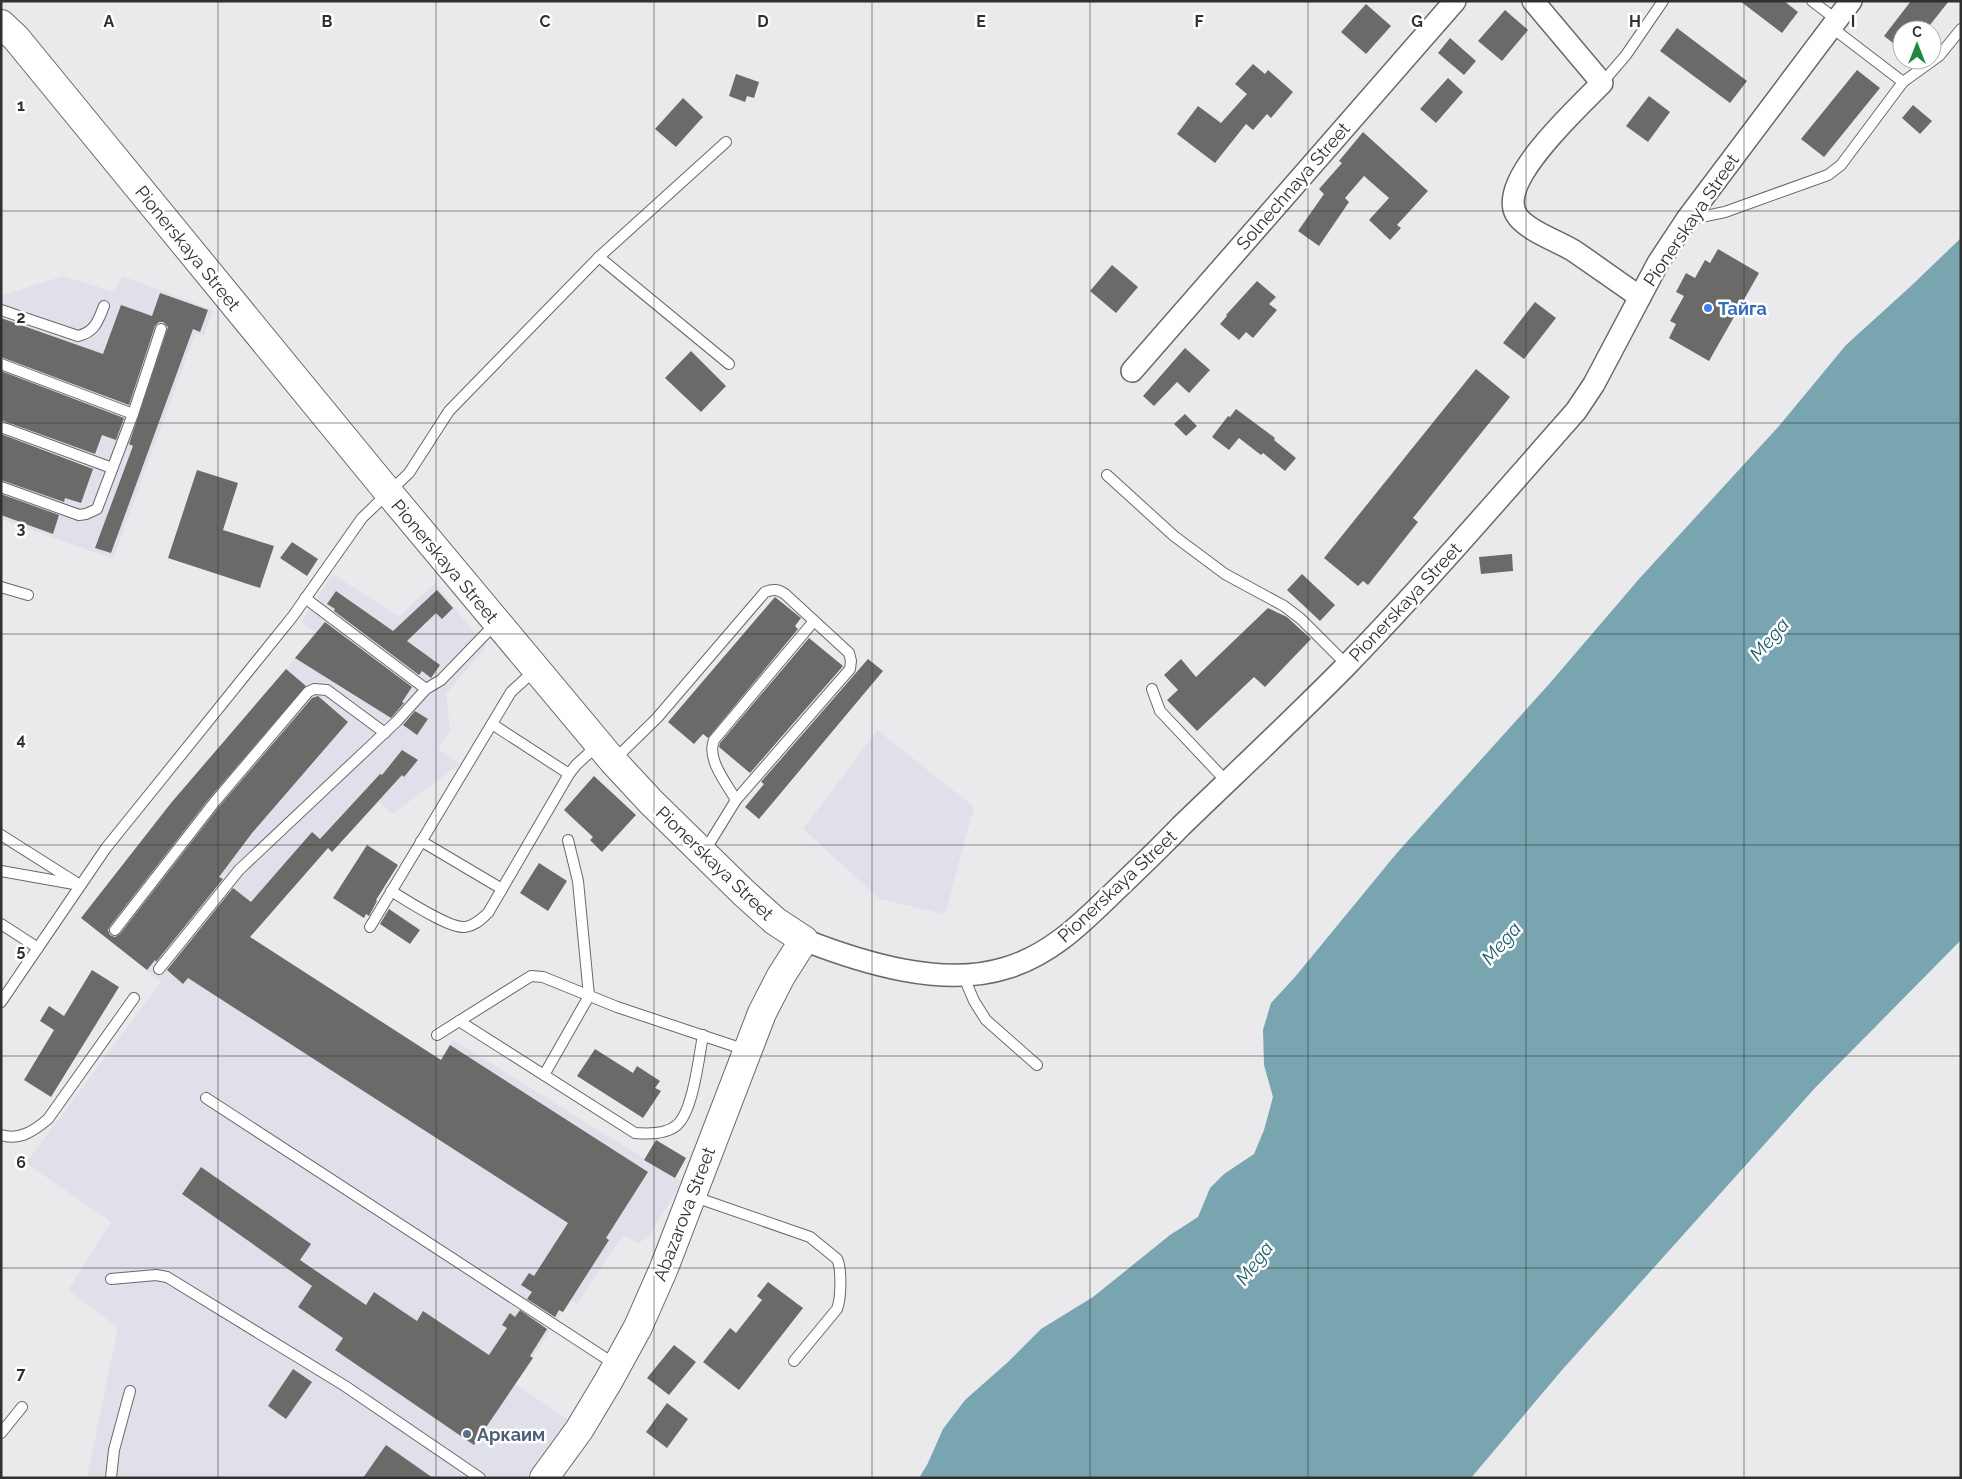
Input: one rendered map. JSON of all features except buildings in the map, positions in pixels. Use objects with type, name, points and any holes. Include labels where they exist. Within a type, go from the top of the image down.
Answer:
[{"type":"street","name":"Solnechnaya Street","points":[[1132,371],[1455,1]]},
{"type":"street","points":[[1533,1],[1602,83],[1526,166],[1515,188],[1512,203],[1516,214],[1522,222],[1572,250],[1640,297]]},
{"type":"street","name":"Pionerskaya Street","points":[[1,11],[9,31],[536,670],[606,753],[703,853],[775,921],[804,940],[833,951],[910,971],[963,975],[1003,969],[1022,963],[1047,950],[1094,912],[1347,665],[1417,590],[1576,411],[1594,384],[1658,263],[1687,219],[1852,1]]},
{"type":"street","name":"Abazarova Street","points":[[544,1478],[579,1430],[617,1366],[648,1304],[746,1050],[781,976],[804,940]]},
{"type":"lane","points":[[1602,83],[1626,55],[1663,1]]},
{"type":"lane","points":[[1812,1],[1834,23],[1903,82]]},
{"type":"lane","points":[[1687,219],[1725,212],[1828,175],[1841,165],[1903,82],[1939,56],[1961,29]]},
{"type":"lane","points":[[1,1002],[106,848],[305,598],[362,518],[415,465],[449,411],[600,257],[726,142]]},
{"type":"lane","points":[[600,257],[729,364]]},
{"type":"lane","points":[[1,310],[78,336],[88,334],[96,327],[104,306]]},
{"type":"lane","points":[[1,487],[79,515],[97,509],[133,414],[161,329]]},
{"type":"lane","points":[[1,364],[133,414]]},
{"type":"lane","points":[[1,427],[112,468]]},
{"type":"lane","points":[[1107,475],[1174,536],[1218,569],[1284,606],[1301,619],[1347,665]]},
{"type":"lane","points":[[1,587],[28,595]]},
{"type":"lane","points":[[391,891],[453,926],[466,927],[477,923],[488,913],[576,765],[606,753],[657,718],[765,592],[772,589],[779,590],[849,653],[850,669],[736,800],[703,853]]},
{"type":"lane","points":[[305,598],[426,689]]},
{"type":"lane","points":[[736,800],[714,760],[712,746],[714,740],[814,621]]},
{"type":"lane","points":[[159,969],[239,870],[385,733],[426,689],[441,680],[496,622]]},
{"type":"lane","points":[[370,927],[511,692],[536,670]]},
{"type":"lane","points":[[115,930],[213,804],[308,692],[314,689],[328,690],[385,733]]},
{"type":"lane","points":[[1152,689],[1160,711],[1227,782]]},
{"type":"lane","points":[[492,724],[569,774]]},
{"type":"lane","points":[[1,835],[80,885]]},
{"type":"lane","points":[[544,1075],[589,996],[578,881],[568,840]]},
{"type":"lane","points":[[422,841],[502,889]]},
{"type":"lane","points":[[1,871],[80,885]]},
{"type":"lane","points":[[1,924],[38,948]]},
{"type":"lane","points":[[963,975],[974,1001],[986,1020],[1037,1065]]},
{"type":"lane","points":[[436,1035],[531,976],[543,977],[617,1007],[746,1050]]},
{"type":"lane","points":[[1,1135],[19,1136],[34,1130],[48,1119],[134,998]]},
{"type":"lane","points":[[459,1021],[635,1133],[644,1134],[670,1130],[678,1125],[683,1117],[695,1085],[703,1035]]},
{"type":"lane","points":[[206,1098],[617,1366]]},
{"type":"lane","points":[[691,1196],[810,1237],[837,1259],[840,1276],[839,1304],[837,1309],[794,1361]]},
{"type":"lane","points":[[111,1279],[156,1275],[167,1277],[344,1386],[480,1478]]},
{"type":"lane","points":[[111,1478],[114,1450],[130,1391]]},
{"type":"lane","points":[[1,1433],[22,1407]]},
{"type":"shaded area","points":[[63,276],[114,292],[122,276],[213,310],[204,336],[195,334],[113,559],[1,519],[1,296]]},
{"type":"shaded area","points":[[333,574],[399,617],[435,583],[486,647],[446,694],[450,730],[438,749],[460,764],[392,814],[379,802],[332,852],[328,848],[267,918],[232,926],[440,1059],[453,1040],[682,1182],[650,1234],[638,1244],[623,1235],[577,1304],[570,1300],[515,1384],[570,1421],[526,1478],[87,1478],[118,1328],[68,1290],[111,1222],[26,1163],[161,982],[81,918],[171,803],[317,633],[301,622]]},
{"type":"shaded area","points":[[877,730],[974,807],[945,914],[880,899],[803,829]]},
{"type":"water","name":"Mega","points":[[1961,238],[1961,940],[1814,1089],[1562,1370],[1471,1478],[919,1478],[943,1429],[965,1400],[1008,1362],[1041,1329],[1093,1297],[1170,1235],[1198,1217],[1210,1188],[1224,1174],[1254,1154],[1264,1130],[1273,1097],[1264,1065],[1263,1030],[1271,1003],[1295,977],[1396,854],[1550,683],[1639,579],[1779,426],[1846,345]]},
{"type":"place","name":"Тайга","points":[[1708,308]]},
{"type":"place","name":"Аркаим","points":[[467,1434]]}]
